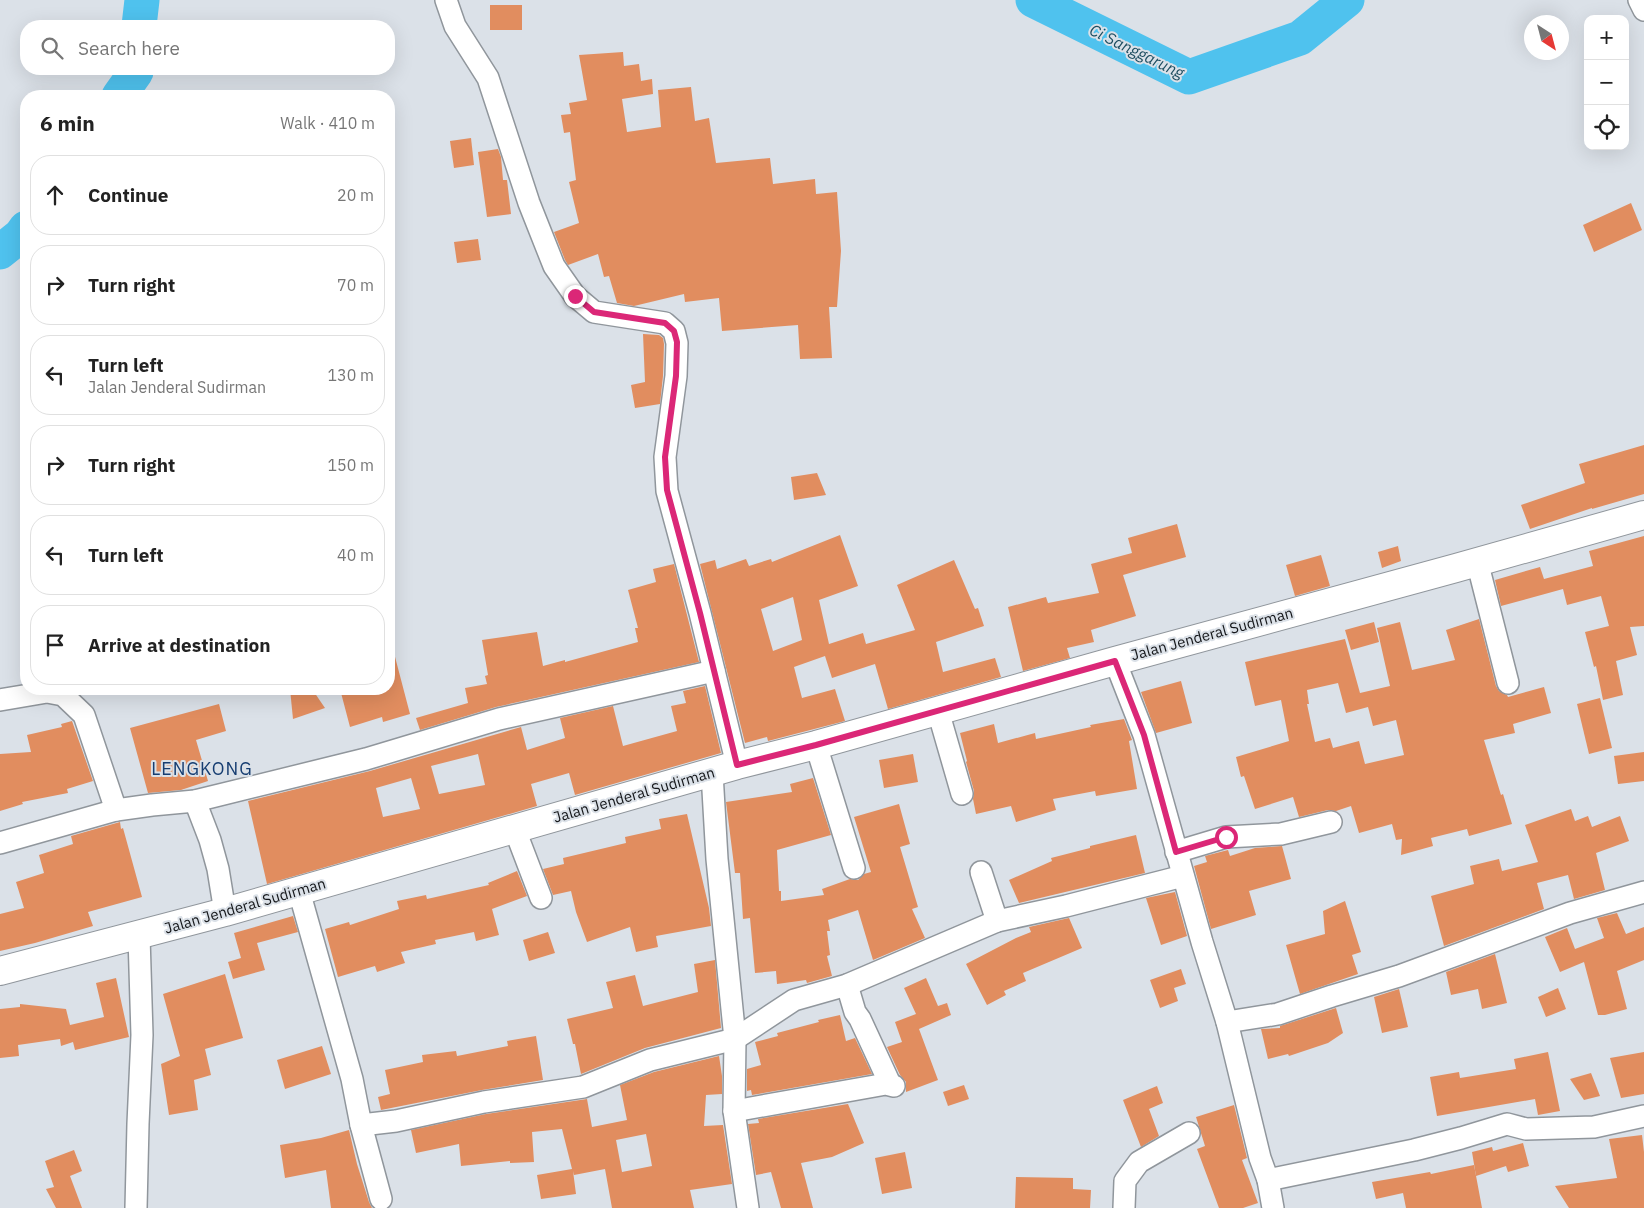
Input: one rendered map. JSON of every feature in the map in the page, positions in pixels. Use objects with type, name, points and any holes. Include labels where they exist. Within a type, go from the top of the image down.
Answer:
[{"type":"main road","name":"Jalan Jenderal Sudirman","points":[[0,971],[139,936],[725,769],[1644,515]]},
{"type":"street","points":[[446,0],[455,26],[488,78],[529,203],[554,266],[575,296],[594,312],[665,323],[674,331],[677,342],[676,368],[665,457],[667,490],[714,671],[725,769],[717,860],[735,1039],[734,1111],[748,1208]]},
{"type":"street","points":[[1639,0],[1644,10]]},
{"type":"street","points":[[1477,561],[1508,683]]},
{"type":"street","points":[[1115,661],[1144,735],[1202,942],[1227,1022],[1260,1158],[1268,1180],[1273,1208]]},
{"type":"street","points":[[0,843],[41,833],[116,810],[196,801],[366,759],[499,719],[714,671]]},
{"type":"street","points":[[0,700],[29,695]]},
{"type":"street","points":[[63,695],[84,715],[116,810]]},
{"type":"street","points":[[938,711],[962,794]]},
{"type":"street","points":[[816,745],[854,868]]},
{"type":"street","points":[[196,801],[218,869],[225,912]]},
{"type":"street","points":[[1176,852],[1226,837],[1281,834],[1331,822]]},
{"type":"street","points":[[515,830],[541,898]]},
{"type":"street","points":[[982,872],[998,921]]},
{"type":"street","points":[[361,1125],[396,1121],[484,1102],[583,1087],[650,1060],[735,1039],[794,1000],[846,985],[998,921],[1184,876]]},
{"type":"street","points":[[299,890],[352,1079],[361,1125],[381,1199]]},
{"type":"street","points":[[1227,1022],[1278,1014],[1398,976],[1570,912],[1644,892]]},
{"type":"street","points":[[136,1208],[142,1035],[139,936]]},
{"type":"street","points":[[734,1111],[892,1085],[855,1012],[846,985]]},
{"type":"street","points":[[1268,1180],[1414,1150],[1506,1124],[1526,1129],[1594,1127],[1644,1116]]},
{"type":"street","points":[[1124,1208],[1125,1182],[1139,1162],[1188,1133]]},
{"type":"building","points":[[490,5],[522,5],[522,30],[490,30]]},
{"type":"building","points":[[623,52],[624,66],[639,64],[641,81],[652,79],[653,94],[622,99],[627,132],[661,127],[658,90],[691,87],[695,121],[709,118],[716,163],[770,158],[773,184],[815,179],[816,194],[837,192],[841,251],[837,307],[829,307],[832,358],[800,359],[798,325],[722,331],[719,298],[685,302],[684,294],[634,306],[617,303],[609,276],[604,277],[598,254],[568,265],[554,232],[579,223],[569,182],[576,180],[570,132],[564,133],[561,115],[571,114],[569,103],[587,100],[579,55]]},
{"type":"building","points":[[471,138],[474,165],[454,168],[450,141]]},
{"type":"building","points":[[498,149],[501,157],[503,180],[507,180],[511,214],[487,217],[478,152]]},
{"type":"building","points":[[1631,203],[1642,230],[1594,252],[1583,225]]},
{"type":"building","points":[[478,239],[481,260],[457,263],[454,242]]},
{"type":"building","points":[[643,334],[659,335],[663,338],[663,376],[660,404],[635,408],[631,385],[645,382]]},
{"type":"building","points":[[1644,445],[1644,494],[1592,508],[1530,529],[1521,505],[1585,483],[1579,464]]},
{"type":"building","points":[[817,473],[826,495],[794,500],[791,477]]},
{"type":"building","points":[[1177,524],[1186,557],[1123,575],[1136,616],[1091,630],[1094,642],[1067,648],[1070,658],[1023,671],[1008,607],[1046,597],[1048,603],[1099,593],[1091,564],[1132,553],[1128,538]]},
{"type":"building","points":[[840,535],[858,586],[819,600],[829,644],[863,633],[866,644],[915,630],[897,585],[954,560],[975,609],[978,608],[984,626],[936,642],[943,672],[995,658],[1001,677],[888,709],[875,664],[832,678],[825,656],[794,667],[802,698],[835,689],[845,721],[768,741],[767,737],[745,743],[700,564],[715,560],[717,569],[746,559],[749,566],[771,559],[772,562]],"holes":[[[793,597],[802,640],[773,651],[761,609]]]},
{"type":"building","points":[[1644,536],[1644,626],[1630,627],[1637,655],[1616,661],[1623,695],[1603,700],[1596,666],[1594,667],[1585,632],[1609,626],[1601,596],[1567,605],[1563,589],[1501,606],[1495,580],[1540,567],[1544,579],[1593,566],[1589,551]]},
{"type":"building","points":[[1398,546],[1401,561],[1382,568],[1378,552]]},
{"type":"building","points":[[1321,555],[1330,586],[1295,596],[1286,565]]},
{"type":"building","points":[[674,564],[699,662],[496,707],[420,730],[416,718],[468,703],[465,688],[487,684],[485,676],[488,675],[482,640],[537,632],[543,666],[565,660],[565,662],[638,642],[635,628],[638,628],[628,590],[656,582],[653,569]]},
{"type":"building","points":[[1479,619],[1496,686],[1499,691],[1508,697],[1544,687],[1551,713],[1513,724],[1515,733],[1484,740],[1512,824],[1469,836],[1467,829],[1431,838],[1433,846],[1401,855],[1402,839],[1396,840],[1392,824],[1359,833],[1351,806],[1336,811],[1328,810],[1299,817],[1293,797],[1255,809],[1244,776],[1241,777],[1236,757],[1289,741],[1281,700],[1255,706],[1245,662],[1345,639],[1360,693],[1390,686],[1377,628],[1400,622],[1412,670],[1455,660],[1446,630]],"holes":[[[1338,683],[1346,713],[1368,707],[1373,726],[1396,720],[1404,755],[1365,764],[1359,741],[1333,748],[1330,738],[1315,742],[1307,704],[1309,704],[1307,690]]]},
{"type":"building","points":[[1374,622],[1379,642],[1351,650],[1345,630]]},
{"type":"building","points":[[395,657],[410,714],[383,722],[382,717],[350,727],[342,695],[395,695]]},
{"type":"building","points":[[1181,681],[1192,723],[1156,733],[1141,692]]},
{"type":"building","points":[[705,686],[721,753],[575,795],[569,773],[531,784],[537,806],[267,884],[248,801],[370,771],[521,727],[527,750],[565,738],[560,718],[613,706],[623,746],[677,731],[671,706],[686,703],[683,691]],"holes":[[[478,754],[485,785],[439,794],[431,766]],[[411,778],[420,809],[383,817],[376,788]]]},
{"type":"building","points":[[291,695],[316,695],[325,708],[293,719]]},
{"type":"building","points":[[1600,698],[1612,748],[1589,754],[1577,704]]},
{"type":"building","points":[[219,704],[226,731],[196,740],[208,781],[181,790],[148,793],[130,728]]},
{"type":"building","points":[[1124,719],[1132,740],[1129,741],[1137,789],[1096,796],[1095,791],[1053,799],[1056,810],[1016,822],[1011,806],[976,814],[973,799],[974,791],[960,733],[994,724],[998,743],[1035,733],[1036,739],[1091,727],[1090,725]]},
{"type":"building","points":[[72,721],[93,781],[67,789],[68,793],[22,802],[23,804],[0,811],[0,754],[31,752],[27,735],[62,727],[61,724]]},
{"type":"building","points":[[1644,752],[1644,781],[1618,784],[1614,756]]},
{"type":"building","points":[[913,754],[918,782],[884,788],[879,760]]},
{"type":"building","points":[[813,778],[831,835],[777,850],[781,901],[824,895],[822,889],[850,879],[858,880],[864,874],[871,872],[854,817],[899,804],[910,844],[900,847],[918,907],[912,909],[925,938],[873,960],[858,910],[828,920],[830,931],[827,931],[830,955],[827,956],[832,976],[807,983],[806,980],[777,984],[776,971],[755,973],[750,918],[743,919],[740,873],[735,873],[726,802],[792,792],[790,784]]},
{"type":"building","points":[[1571,809],[1575,821],[1588,816],[1592,827],[1620,816],[1629,841],[1596,853],[1605,890],[1574,899],[1568,875],[1537,883],[1544,909],[1444,946],[1431,896],[1474,884],[1470,866],[1499,859],[1502,871],[1538,862],[1525,825]]},
{"type":"building","points":[[687,814],[709,908],[711,926],[656,936],[658,947],[636,952],[630,927],[587,942],[576,912],[571,891],[553,895],[543,869],[564,864],[563,858],[626,843],[625,837],[661,829],[659,819]]},
{"type":"building","points":[[120,822],[142,897],[88,912],[93,926],[0,951],[0,914],[24,908],[16,882],[44,873],[39,855],[73,844],[71,836]]},
{"type":"building","points":[[1136,835],[1145,873],[1019,903],[1009,880],[1052,861],[1051,858]]},
{"type":"building","points":[[1282,846],[1291,879],[1249,891],[1256,915],[1211,929],[1194,866],[1207,862],[1205,856],[1228,850],[1230,856],[1255,848]]},
{"type":"building","points":[[517,871],[527,896],[492,909],[499,935],[476,941],[474,932],[435,940],[436,944],[401,952],[405,963],[377,972],[375,966],[338,977],[325,929],[349,922],[350,925],[399,909],[397,901],[426,895],[427,899],[489,885],[488,883]]},
{"type":"building","points":[[1175,892],[1187,936],[1161,945],[1146,898]]},
{"type":"building","points":[[1345,901],[1361,952],[1352,955],[1358,974],[1300,994],[1286,945],[1325,934],[1323,911]]},
{"type":"building","points":[[1617,913],[1626,934],[1644,927],[1644,960],[1617,971],[1627,1009],[1598,1015],[1584,962],[1560,972],[1545,937],[1567,928],[1575,949],[1604,938],[1597,918]]},
{"type":"building","points":[[293,916],[298,932],[257,943],[265,970],[233,979],[228,962],[241,958],[234,933]]},
{"type":"building","points":[[1069,918],[1082,948],[1023,973],[1026,981],[1004,991],[1006,995],[987,1005],[966,964],[1031,932],[1029,927]]},
{"type":"building","points":[[548,932],[555,953],[529,961],[523,940]]},
{"type":"building","points":[[1495,954],[1507,1003],[1482,1009],[1478,989],[1451,995],[1446,972]]},
{"type":"building","points":[[715,960],[721,1028],[645,1048],[581,1074],[575,1044],[573,1044],[567,1019],[613,1008],[606,982],[635,975],[643,1006],[698,992],[694,964]]},
{"type":"building","points":[[1181,969],[1186,984],[1174,988],[1178,1001],[1160,1008],[1150,980]]},
{"type":"building","points":[[225,974],[243,1038],[205,1049],[211,1075],[194,1080],[198,1110],[169,1115],[161,1064],[180,1056],[163,994]]},
{"type":"building","points":[[116,978],[129,1037],[75,1050],[73,1042],[61,1046],[60,1039],[18,1045],[19,1056],[0,1058],[0,1009],[20,1007],[20,1004],[66,1009],[70,1025],[104,1017],[96,983]]},
{"type":"building","points":[[926,978],[938,1006],[947,1003],[951,1015],[919,1029],[938,1080],[906,1092],[906,1082],[900,1075],[887,1047],[902,1042],[895,1022],[916,1014],[904,988]]},
{"type":"building","points":[[1558,988],[1566,1009],[1546,1017],[1538,997]]},
{"type":"building","points":[[1399,989],[1408,1027],[1382,1033],[1374,997]]},
{"type":"building","points":[[1336,1008],[1343,1033],[1328,1043],[1289,1056],[1288,1054],[1268,1059],[1261,1029],[1280,1028],[1280,1026]]},
{"type":"building","points":[[840,1015],[846,1041],[855,1038],[872,1074],[752,1095],[751,1090],[747,1091],[747,1069],[761,1065],[755,1042],[778,1036],[777,1033]]},
{"type":"building","points":[[536,1036],[543,1080],[381,1110],[378,1097],[390,1094],[385,1070],[423,1062],[422,1055],[456,1051],[457,1056],[508,1046],[507,1041]]},
{"type":"building","points":[[322,1046],[331,1074],[285,1089],[277,1060]]},
{"type":"building","points":[[1548,1052],[1560,1111],[1538,1115],[1535,1099],[1437,1116],[1430,1077],[1459,1072],[1460,1078],[1516,1069],[1514,1059]]},
{"type":"building","points":[[1644,1052],[1644,1094],[1621,1098],[1610,1058]]},
{"type":"building","points":[[719,1056],[722,1094],[706,1095],[704,1126],[723,1125],[732,1184],[690,1190],[694,1208],[612,1208],[605,1169],[574,1175],[573,1171],[576,1194],[541,1199],[537,1175],[572,1169],[562,1129],[532,1132],[534,1162],[510,1163],[510,1161],[461,1166],[459,1144],[416,1153],[411,1130],[486,1114],[587,1099],[592,1127],[627,1120],[620,1085],[654,1072]],"holes":[[[646,1134],[652,1166],[622,1172],[616,1140]]]},
{"type":"building","points":[[1591,1073],[1600,1096],[1584,1100],[1570,1079]]},
{"type":"building","points":[[964,1085],[969,1099],[948,1106],[943,1092]]},
{"type":"building","points":[[1157,1086],[1163,1103],[1149,1109],[1159,1136],[1141,1147],[1123,1100]]},
{"type":"building","points":[[848,1104],[864,1143],[832,1157],[801,1163],[813,1208],[781,1208],[771,1172],[756,1175],[748,1124],[759,1123],[758,1119]]},
{"type":"building","points":[[1234,1105],[1247,1158],[1242,1160],[1258,1203],[1243,1208],[1219,1208],[1197,1149],[1205,1146],[1196,1117]]},
{"type":"building","points":[[349,1130],[357,1164],[372,1208],[331,1208],[326,1170],[285,1178],[280,1145],[321,1138]]},
{"type":"building","points":[[1642,1135],[1644,1152],[1644,1208],[1569,1208],[1555,1186],[1617,1178],[1609,1139]]},
{"type":"building","points":[[1523,1143],[1529,1166],[1508,1172],[1506,1166],[1476,1176],[1472,1152],[1492,1147],[1493,1151]]},
{"type":"building","points":[[74,1150],[82,1171],[70,1176],[82,1208],[56,1208],[46,1189],[54,1187],[45,1161]]},
{"type":"building","points":[[905,1152],[912,1188],[882,1194],[875,1158]]},
{"type":"building","points":[[1474,1165],[1482,1208],[1406,1208],[1403,1193],[1376,1199],[1372,1182],[1430,1172],[1431,1174]]},
{"type":"building","points":[[1016,1177],[1073,1178],[1073,1189],[1091,1190],[1090,1208],[1015,1208]]},
{"type":"waterway","name":"Ci Sanggarung","points":[[140,20],[142,0]]},
{"type":"waterway","name":"Ci Sanggarung","points":[[1033,0],[1189,77],[1300,38],[1347,0]]},
{"type":"waterway","name":"Ci Sanggarung","points":[[123,90],[134,75]]},
{"type":"waterway","name":"Ci Sanggarung","points":[[0,252],[20,236]]},
{"type":"district","name":"LENGKONG","points":[[202,769]]},
{"type":"route","points":[[575,296],[594,312],[665,323],[674,331],[677,342],[676,376],[665,457],[667,490],[700,613],[737,765],[816,745],[1115,661],[1144,735],[1176,852],[1226,837]]}]
